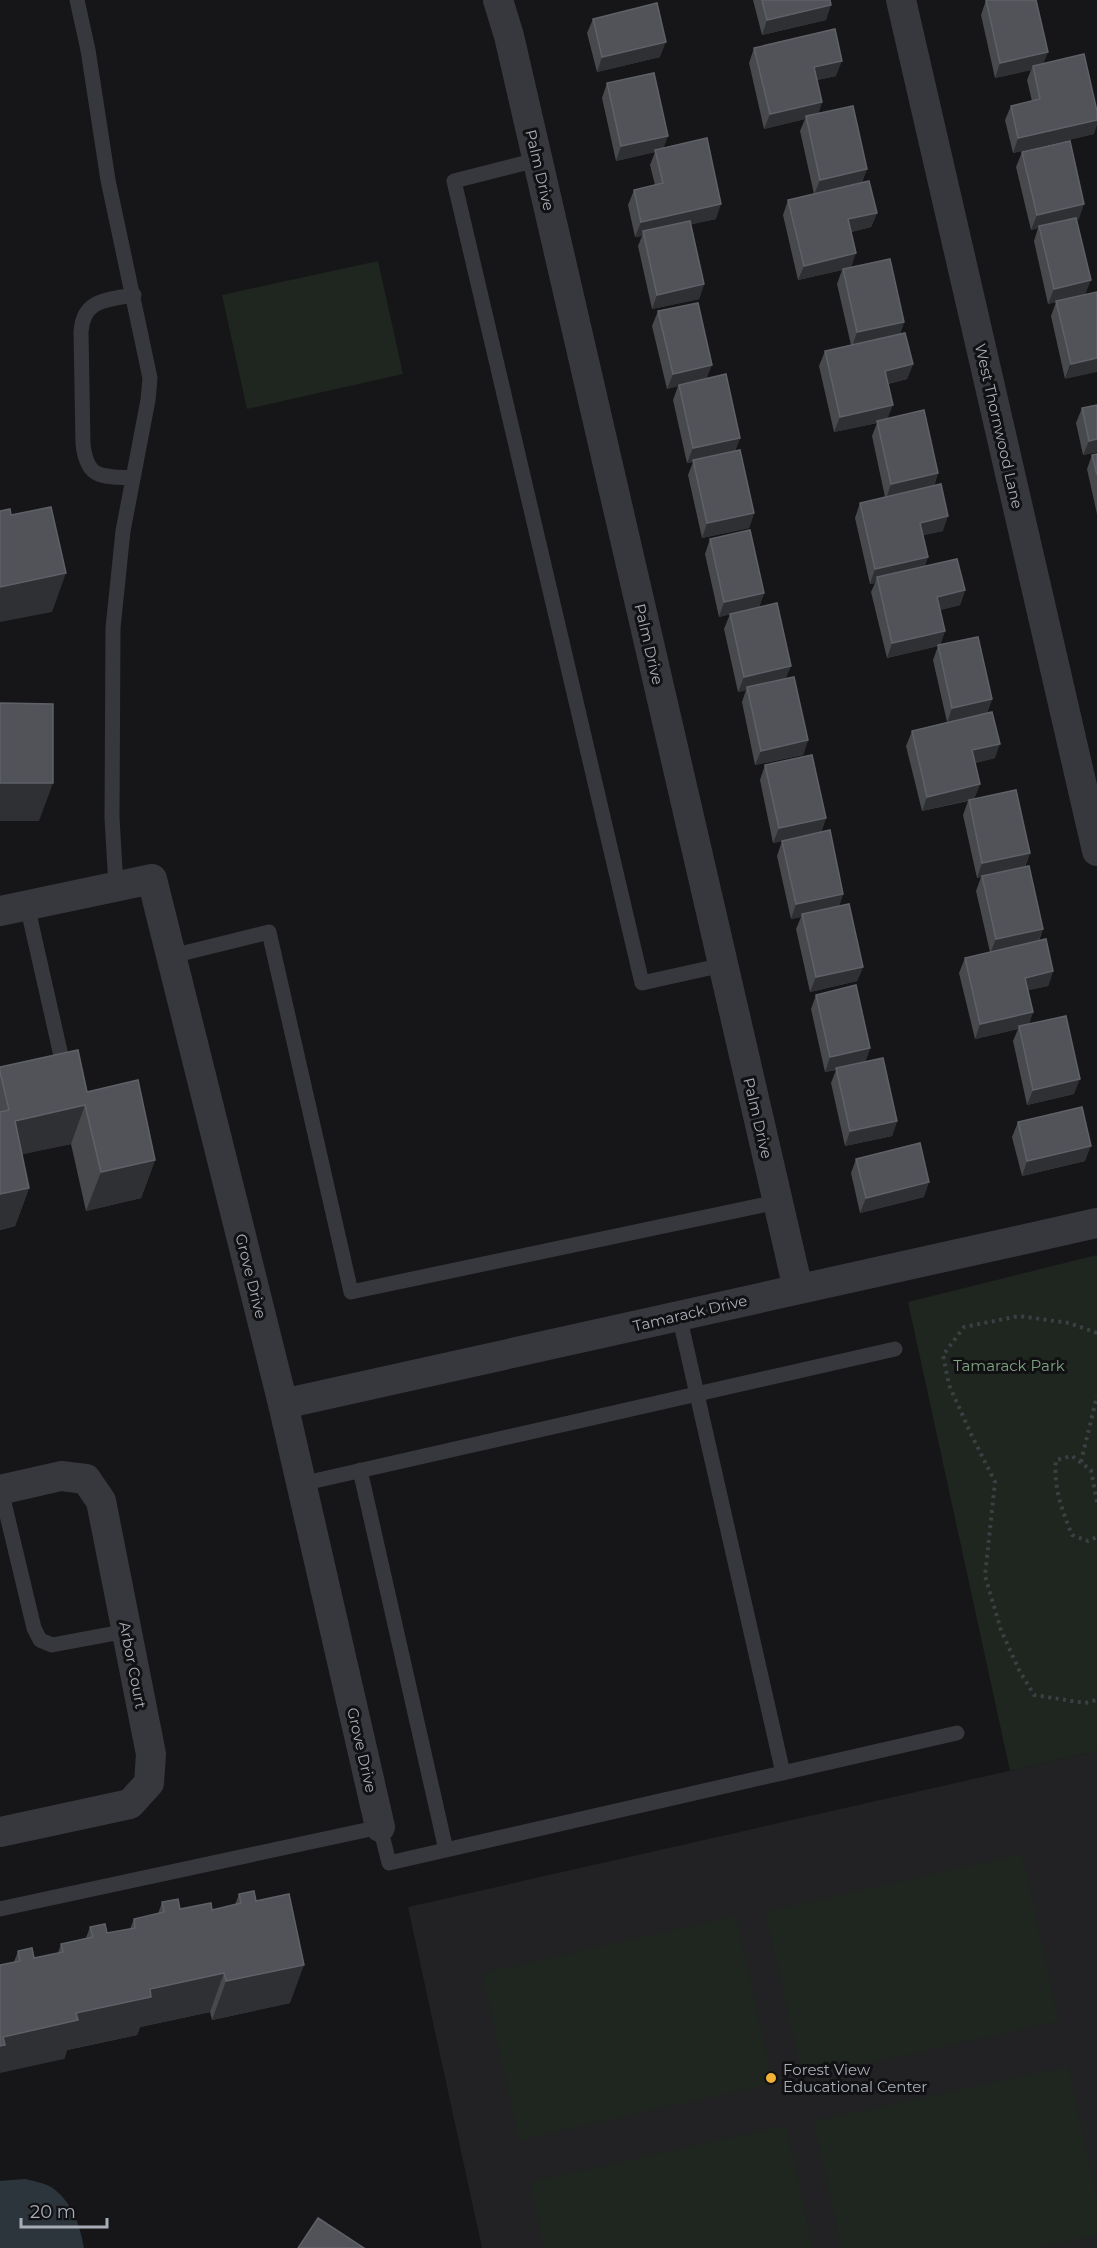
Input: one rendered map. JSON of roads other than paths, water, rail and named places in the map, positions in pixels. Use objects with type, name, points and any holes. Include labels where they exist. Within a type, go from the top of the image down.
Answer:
[{"type":"street","name":"Palm Drive","points":[[498,0],[510,36],[798,1289]]},
{"type":"street","name":"West Thornwood Lane","points":[[901,0],[1097,851]]},
{"type":"street","name":"Grove Drive","points":[[13,908],[152,879],[283,1404],[380,1827]]},
{"type":"street","name":"Tamarack Drive","points":[[283,1404],[1097,1223]]},
{"type":"street","name":"Arbor Court","points":[[0,1832],[130,1804],[149,1783],[151,1754],[101,1501],[87,1479],[61,1476],[1,1490]]},
{"type":"lane","points":[[77,0],[88,50],[108,180],[150,378],[123,531],[113,628],[112,818],[116,886]]},
{"type":"lane","points":[[537,160],[454,182],[642,983],[723,965]]},
{"type":"lane","points":[[133,478],[100,476],[91,471],[85,461],[81,332],[82,319],[96,303],[134,295]]},
{"type":"lane","points":[[13,908],[62,1060]]},
{"type":"lane","points":[[172,956],[269,932],[351,1292],[777,1202]]},
{"type":"lane","points":[[679,1315],[783,1773]]},
{"type":"lane","points":[[301,1484],[896,1349]]},
{"type":"lane","points":[[360,1470],[446,1850]]},
{"type":"lane","points":[[1,1490],[34,1628],[40,1640],[52,1645],[127,1631]]},
{"type":"lane","points":[[0,1909],[380,1827],[389,1863],[957,1733]]},
{"type":"place","name":"Forest View Educational Center","points":[[771,2078]]},
{"type":"park label","name":"Tamarack Park","points":[[1009,1365]]}]
